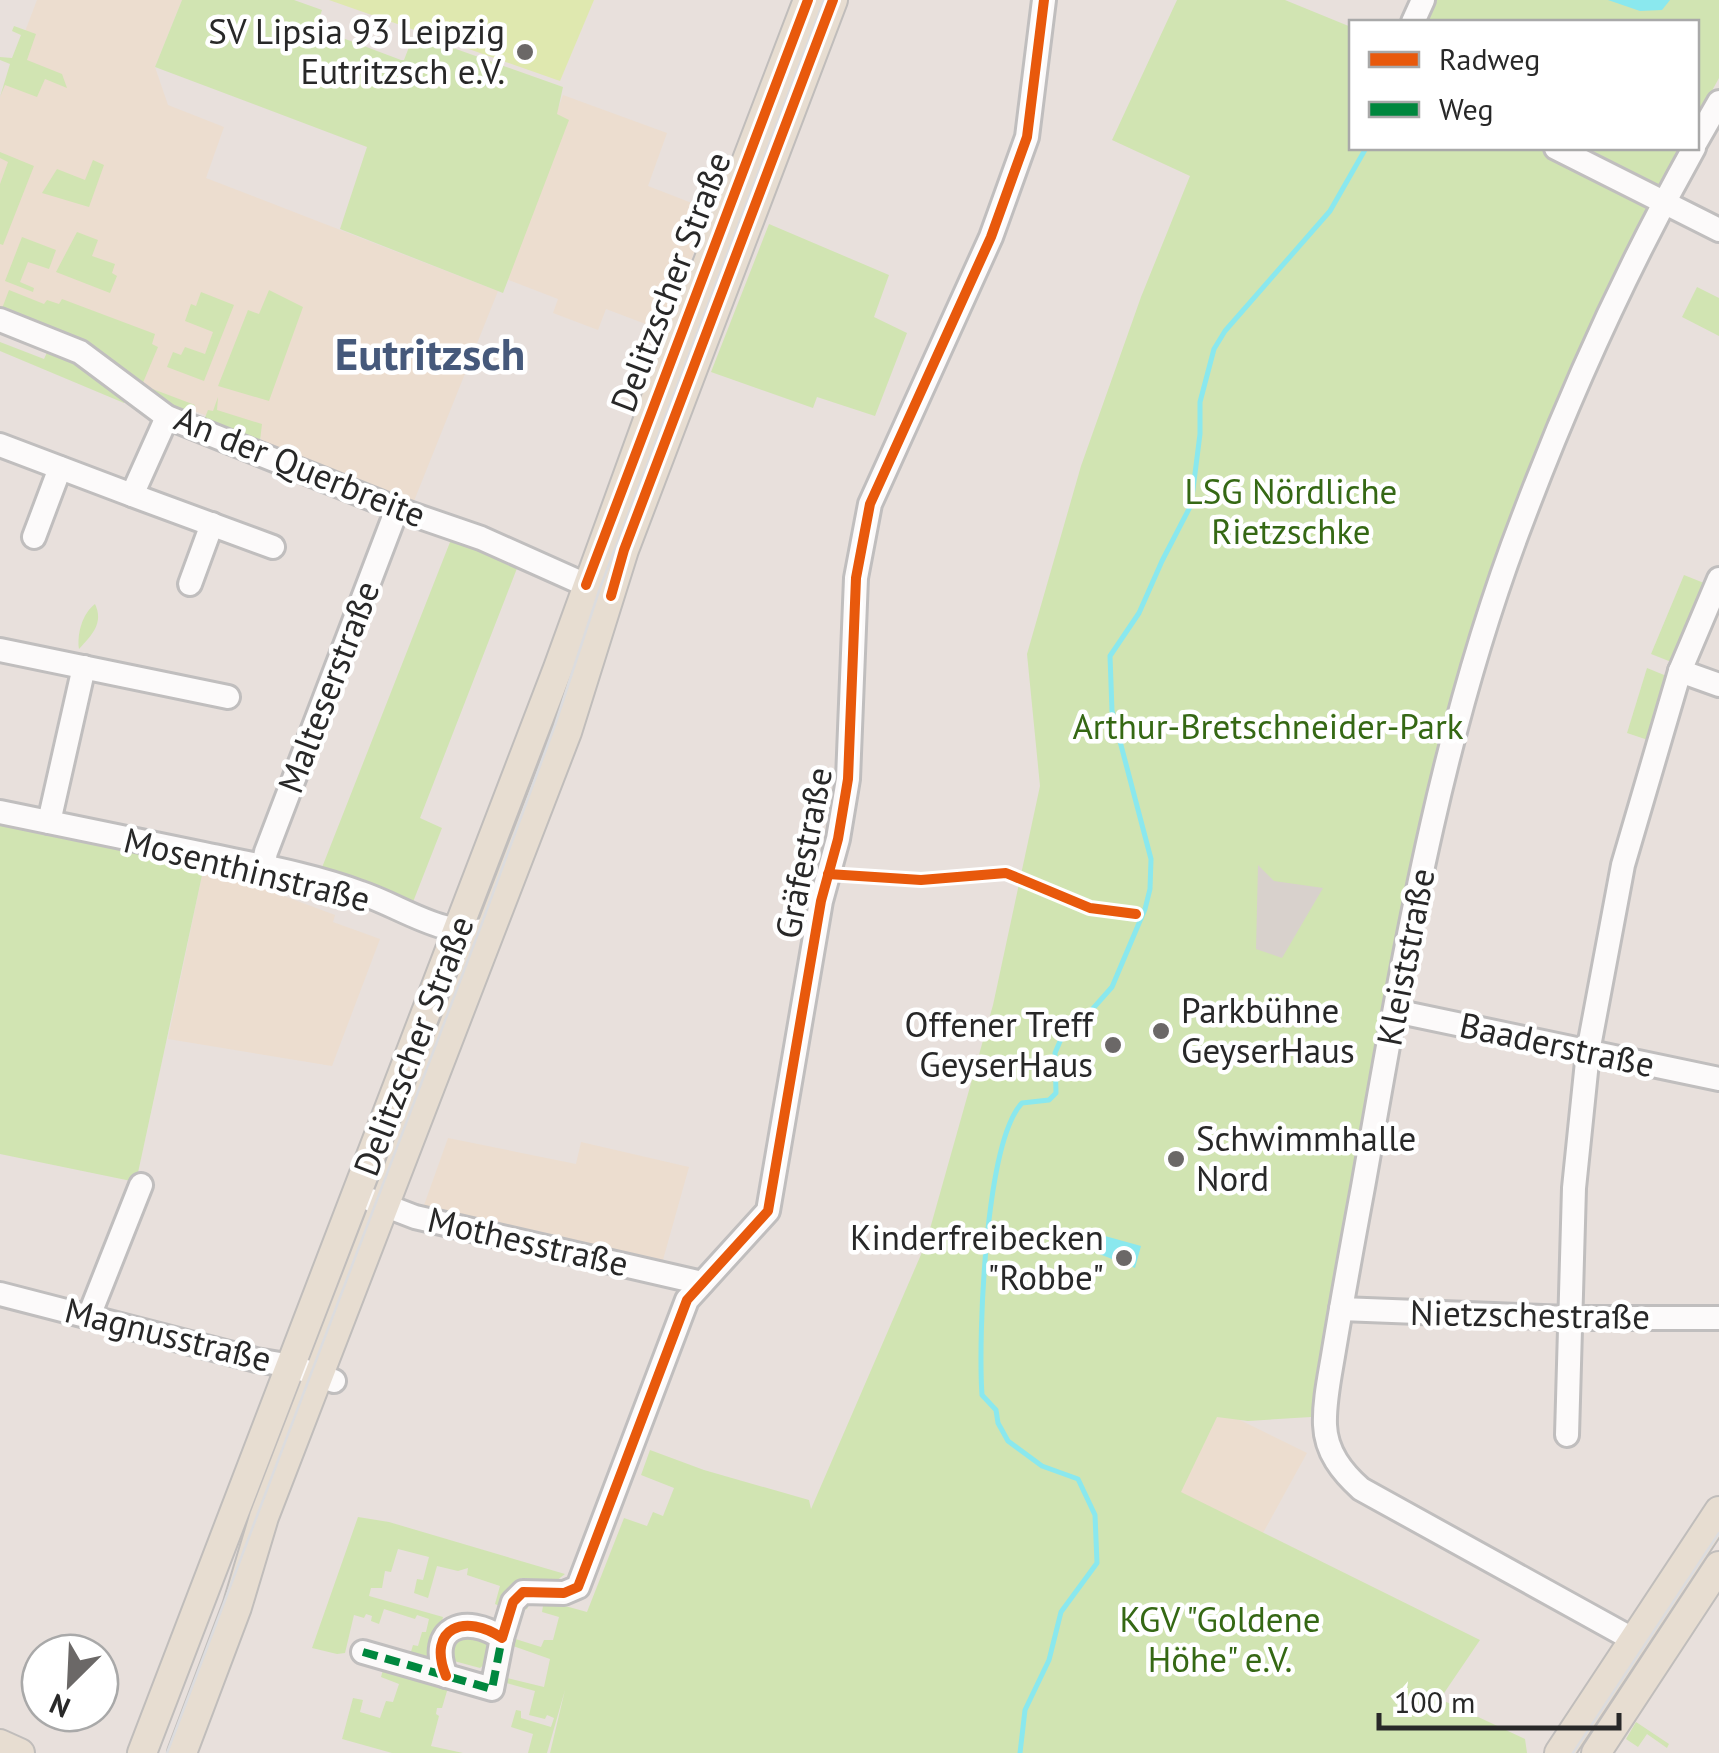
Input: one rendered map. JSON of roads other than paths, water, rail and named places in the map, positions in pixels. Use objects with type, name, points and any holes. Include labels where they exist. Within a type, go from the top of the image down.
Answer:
[{"type":"main road","name":"Delitzscher Straße","points":[[182,1753],[237,1606],[315,1374],[458,930],[599,590],[808,0]]},
{"type":"main road","name":"Delitzscher Straße","points":[[370,1199],[492,928],[584,688],[599,590],[624,550],[833,0]]},
{"type":"main road","name":"Delitzscher Straße","points":[[142,1753],[315,1374]]},
{"type":"main road","points":[[1559,1753],[1719,1512]]},
{"type":"main road","points":[[1596,1753],[1719,1566]]},
{"type":"main road","points":[[0,1744],[20,1753]]},
{"type":"street","name":"Gräfestraße","points":[[364,1652],[492,1689],[502,1638],[518,1596],[531,1591],[569,1592],[578,1587],[687,1300],[768,1211],[821,901],[838,839],[852,752],[850,663],[856,578],[870,504],[992,237],[1027,137],[1044,0]]},
{"type":"street","name":"Kleiststraße","points":[[1699,138],[1719,102]]},
{"type":"street","points":[[1560,150],[1719,230]]},
{"type":"street","name":"Kleiststraße","points":[[1634,1640],[1361,1489],[1343,1473],[1324,1429],[1341,1309],[1395,1012],[1441,788],[1492,606],[1522,519],[1604,325],[1692,150]]},
{"type":"street","name":"An der Querbreite","points":[[0,320],[80,352],[167,416],[397,509],[481,538],[599,590]]},
{"type":"street","points":[[132,495],[167,416]]},
{"type":"street","points":[[0,445],[274,547]]},
{"type":"street","points":[[34,536],[60,468]]},
{"type":"street","name":"Malteserstraße","points":[[264,866],[266,852],[397,509]]},
{"type":"street","points":[[190,584],[212,524]]},
{"type":"street","points":[[1568,1435],[1574,1188],[1588,1052],[1623,865],[1680,671],[1719,580]]},
{"type":"street","points":[[0,650],[228,697]]},
{"type":"street","points":[[49,822],[84,667]]},
{"type":"street","points":[[1680,671],[1719,685]]},
{"type":"street","name":"Mosenthinstraße","points":[[0,812],[264,866],[364,893],[393,909],[458,930],[492,928]]},
{"type":"street","name":"Baaderstraße","points":[[1395,1012],[1719,1079]]},
{"type":"street","points":[[89,1316],[140,1186]]},
{"type":"street","name":"Mothesstraße","points":[[370,1199],[415,1216],[702,1283]]},
{"type":"street","name":"Magnusstraße","points":[[0,1294],[315,1374]]},
{"type":"street","name":"Nietzschestraße","points":[[1341,1309],[1569,1318],[1719,1318]]},
{"type":"street","points":[[446,1676],[439,1657],[450,1628],[461,1624],[502,1638]]},
{"type":"water","points":[[1608,0],[1670,0],[1662,10],[1640,11]]},
{"type":"water","name":"Kinderfreibecken \"Robbe\"","points":[[1087,1231],[1141,1246],[1135,1268],[1084,1248]]},
{"type":"waterway","points":[[1020,1753],[1025,1710],[1049,1660],[1061,1612],[1097,1563],[1095,1515],[1078,1479],[1042,1466],[1008,1441],[996,1410],[982,1395],[983,1288],[1000,1157],[1009,1124],[1022,1103],[1049,1100],[1056,1093],[1055,1053],[1061,1039],[1112,987],[1145,909],[1151,859],[1112,711],[1110,656],[1139,613],[1191,505],[1200,402],[1214,349],[1225,331],[1330,211],[1365,150]]},
{"type":"tram line","points":[[167,1753],[479,931],[555,725],[599,591],[824,0]]},
{"type":"tram line","points":[[1573,1753],[1719,1533]]},
{"type":"place","name":"SV Lipsia 93 Leipzig Eutritzsch e.V.","points":[[525,52]]},
{"type":"place","name":"Parkbühne GeyserHaus","points":[[1161,1031]]},
{"type":"place","name":"Offener Treff GeyserHaus","points":[[1113,1045]]},
{"type":"place","name":"Schwimmhalle Nord","points":[[1176,1159]]},
{"type":"place","name":"Kinderfreibecken \"Robbe\"","points":[[1124,1258]]},
{"type":"district","name":"Eutritzsch","points":[[430,354]]},
{"type":"park label","name":"LSG Nördliche Rietzschke","points":[[1291,512]]},
{"type":"park label","name":"Arthur-Bretschneider-Park","points":[[1268,727]]},
{"type":"park label","name":"KGV \"Goldene Höhe\" e.V.","points":[[1220,1640]]}]
